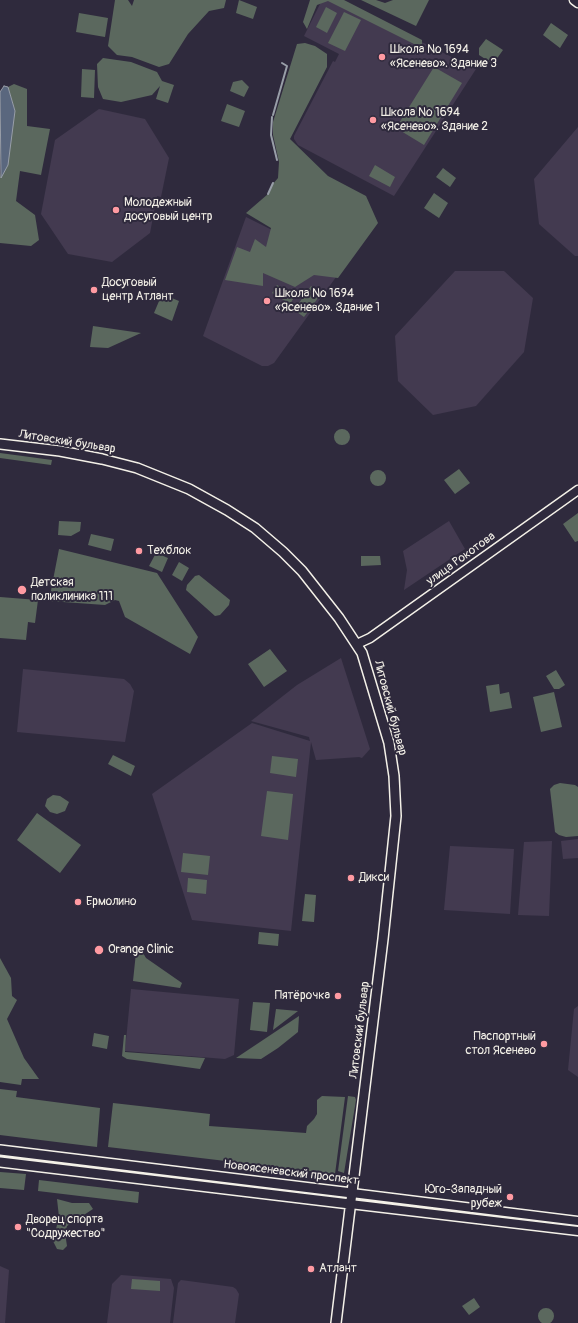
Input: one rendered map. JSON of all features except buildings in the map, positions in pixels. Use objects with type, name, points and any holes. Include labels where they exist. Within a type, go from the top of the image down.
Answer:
[{"type":"main road","name":"Литовский бульвар","points":[[0,444],[88,456],[137,468],[189,489],[227,510],[255,528],[302,571],[357,644],[365,662],[387,736],[394,776],[396,816],[383,939],[336,1323]]},
{"type":"main road","name":"Новоясеневский проспект","points":[[0,1150],[352,1192]]},
{"type":"main road","name":"Новоясеневский проспект","points":[[0,1162],[350,1204]]},
{"type":"street","points":[[574,0],[578,3]]},
{"type":"street","name":"улица Рокотова","points":[[357,644],[376,634],[578,490]]},
{"type":"street","name":"Новоясеневский проспект","points":[[352,1192],[578,1221]]},
{"type":"street","name":"Новоясеневский проспект","points":[[350,1204],[578,1231]]},
{"type":"shaded area","name":"Школа № 1694 «Ясенево». Здание 2","points":[[322,0],[337,0],[476,69],[394,196],[298,145],[294,139],[294,136],[333,61],[335,62],[339,54],[304,36]]},
{"type":"shaded area","points":[[99,109],[145,119],[169,158],[161,197],[157,196],[150,233],[112,262],[68,254],[41,214],[55,140]]},
{"type":"shaded area","points":[[578,127],[578,256],[575,256],[539,224],[534,179]]},
{"type":"shaded area","name":"Школа № 1694 «Ясенево». Здание 1","points":[[246,217],[344,266],[274,363],[268,366],[262,366],[203,336]]},
{"type":"shaded area","points":[[455,271],[504,271],[533,298],[524,352],[476,406],[433,415],[398,381],[395,336]]},
{"type":"shaded area","points":[[449,521],[465,549],[404,590],[407,570],[403,551]]},
{"type":"shaded area","points":[[341,658],[370,749],[362,758],[316,760],[311,742],[291,931],[192,920],[152,794],[252,723],[310,741],[309,737],[251,721],[297,685]]},
{"type":"shaded area","points":[[23,669],[124,679],[130,684],[134,691],[125,742],[17,732]]},
{"type":"shaded area","points":[[578,839],[578,858],[563,859],[561,841]]},
{"type":"shaded area","points":[[552,841],[549,916],[518,915],[524,842]]},
{"type":"shaded area","points":[[450,846],[514,849],[510,914],[444,910]]},
{"type":"shaded area","points":[[131,989],[239,999],[234,1055],[225,1059],[125,1051]]},
{"type":"shaded area","points":[[578,1006],[578,1077],[568,1070],[574,1009]]},
{"type":"shaded area","points":[[0,1266],[9,1270],[5,1323],[0,1323]]},
{"type":"shaded area","points":[[121,1275],[171,1279],[174,1288],[170,1323],[107,1323],[112,1284]]},
{"type":"shaded area","points":[[181,1280],[233,1287],[236,1289],[239,1294],[235,1323],[173,1323],[178,1283]]},
{"type":"green space","points":[[115,0],[128,0],[132,6],[134,0],[226,0],[224,8],[209,11],[188,34],[169,64],[159,67],[132,57],[117,55],[108,46]]},
{"type":"green space","points":[[239,0],[257,7],[253,19],[236,13]]},
{"type":"green space","points":[[310,0],[344,0],[422,40],[422,48],[328,1],[317,5],[307,29],[303,22]]},
{"type":"green space","points":[[361,0],[376,0],[385,3],[393,0],[429,0],[416,26]]},
{"type":"green space","points":[[326,7],[337,13],[327,33],[316,27]]},
{"type":"green space","points":[[344,12],[361,20],[345,51],[328,43]]},
{"type":"green space","points":[[79,13],[108,18],[105,37],[76,32]]},
{"type":"green space","points":[[551,23],[568,35],[560,48],[543,35]]},
{"type":"green space","points":[[486,39],[503,50],[493,64],[479,55],[479,48]]},
{"type":"green space","points":[[305,43],[315,46],[327,54],[327,67],[290,139],[328,176],[366,196],[378,223],[338,278],[314,275],[295,287],[263,273],[263,286],[225,280],[237,247],[250,252],[255,239],[266,247],[271,228],[246,213],[268,194],[272,185],[278,178],[279,162],[273,135],[273,122],[297,44]]},
{"type":"green space","points":[[103,58],[131,62],[157,72],[162,81],[174,85],[168,103],[156,99],[160,86],[152,95],[121,102],[103,99],[98,87],[97,64]]},
{"type":"green space","points":[[434,67],[462,83],[424,145],[396,128]]},
{"type":"green space","points":[[82,69],[95,70],[94,98],[81,97]]},
{"type":"green space","points":[[242,80],[249,87],[244,97],[230,91],[233,82]]},
{"type":"green space","points":[[14,84],[27,89],[27,126],[50,129],[41,175],[20,171],[16,201],[35,215],[39,240],[31,246],[0,243],[0,177],[15,111],[8,87]]},
{"type":"green space","points":[[227,104],[245,111],[239,127],[221,121]]},
{"type":"green space","points":[[375,165],[395,177],[390,187],[369,176]]},
{"type":"green space","points":[[443,168],[456,178],[450,187],[436,177]]},
{"type":"green space","points":[[434,193],[448,203],[439,218],[424,208]]},
{"type":"green space","points":[[277,285],[295,296],[290,304],[272,293]]},
{"type":"green space","points":[[311,286],[321,294],[304,317],[294,310]]},
{"type":"green space","points":[[162,294],[179,301],[172,321],[154,313]]},
{"type":"green space","points":[[93,326],[141,333],[108,348],[90,347]]},
{"type":"green space","points":[[339,429],[345,429],[350,434],[348,443],[345,445],[339,445],[334,440],[334,434]]},
{"type":"green space","points":[[0,453],[52,460],[51,465],[0,458]]},
{"type":"green space","points":[[459,469],[470,483],[455,494],[444,480]]},
{"type":"green space","points":[[375,470],[381,470],[386,475],[384,484],[381,486],[375,486],[370,481],[370,475]]},
{"type":"green space","points":[[578,513],[578,541],[575,542],[563,524]]},
{"type":"green space","points":[[59,521],[81,522],[80,531],[71,536],[58,535]]},
{"type":"green space","points":[[91,534],[114,539],[111,551],[88,545]]},
{"type":"green space","points":[[59,549],[157,573],[198,637],[190,654],[125,617],[119,601],[115,600],[105,605],[49,601]]},
{"type":"green space","points":[[156,553],[168,558],[162,572],[149,566]]},
{"type":"green space","points":[[361,556],[380,556],[381,565],[361,566]]},
{"type":"green space","points":[[179,562],[189,568],[182,581],[172,575]]},
{"type":"green space","points":[[199,575],[230,600],[229,605],[220,615],[215,616],[186,590],[187,585],[195,576]]},
{"type":"green space","points":[[0,597],[38,600],[35,623],[28,622],[26,640],[0,638]]},
{"type":"green space","points":[[270,649],[287,671],[264,687],[248,664]]},
{"type":"green space","points":[[556,670],[565,685],[559,689],[554,689],[546,676]]},
{"type":"green space","points":[[499,684],[500,694],[509,692],[512,708],[490,712],[486,686]]},
{"type":"green space","points":[[554,692],[562,727],[541,732],[533,697]]},
{"type":"green space","points":[[113,755],[135,766],[131,776],[108,764]]},
{"type":"green space","points":[[272,756],[298,759],[296,777],[270,773]]},
{"type":"green space","points":[[560,783],[575,785],[578,787],[578,836],[566,837],[555,832],[550,789],[554,785]]},
{"type":"green space","points":[[267,791],[293,794],[288,840],[261,836]]},
{"type":"green space","points":[[53,795],[60,796],[69,802],[65,811],[57,814],[50,812],[45,806],[47,799]]},
{"type":"green space","points":[[37,813],[81,845],[60,873],[17,840]]},
{"type":"green space","points":[[183,853],[210,856],[208,875],[181,872]]},
{"type":"green space","points":[[188,878],[207,880],[206,894],[187,892]]},
{"type":"green space","points":[[305,894],[316,895],[314,922],[302,921]]},
{"type":"green space","points":[[259,932],[279,934],[278,946],[258,944]]},
{"type":"green space","points":[[137,943],[146,958],[182,983],[180,988],[133,981]]},
{"type":"green space","points":[[0,958],[11,978],[12,996],[17,1000],[7,1019],[24,1058],[39,1079],[22,1079],[21,1085],[0,1082]]},
{"type":"green space","points":[[253,1002],[270,1003],[267,1032],[250,1030]]},
{"type":"green space","points":[[276,1009],[298,1011],[273,1030]]},
{"type":"green space","points":[[299,1016],[298,1032],[278,1048],[261,1059],[236,1058]]},
{"type":"green space","points":[[94,1033],[109,1036],[107,1049],[92,1046]]},
{"type":"green space","points":[[124,1035],[126,1035],[125,1052],[205,1058],[200,1069],[127,1059],[122,1056]]},
{"type":"green space","points":[[0,1089],[17,1091],[16,1097],[100,1108],[97,1147],[0,1135]]},
{"type":"green space","points":[[322,1096],[345,1097],[335,1174],[108,1147],[113,1103],[210,1114],[209,1126],[306,1133],[307,1126],[317,1114],[317,1100]]},
{"type":"green space","points":[[348,1096],[355,1097],[356,1100],[344,1173],[338,1171]]},
{"type":"green space","points":[[0,1172],[26,1174],[24,1190],[0,1188]]},
{"type":"green space","points":[[39,1180],[139,1192],[138,1203],[38,1191]]},
{"type":"green space","points":[[57,1199],[72,1203],[89,1203],[93,1209],[67,1226],[65,1233],[67,1246],[63,1250],[57,1249],[53,1241],[59,1217]]},
{"type":"green space","points":[[132,1279],[160,1281],[160,1291],[131,1289]]},
{"type":"green space","points":[[474,1298],[480,1307],[469,1315],[462,1306]]},
{"type":"green space","points":[[546,1308],[552,1310],[554,1316],[552,1322],[546,1324],[540,1322],[538,1316],[540,1310]]},
{"type":"water","points":[[4,86],[8,87],[15,111],[8,165],[1,178],[0,92]]},
{"type":"waterway","points":[[273,115],[287,66],[282,63]]},
{"type":"waterway","points":[[272,117],[271,135],[277,160]]},
{"type":"waterway","points":[[268,194],[273,183]]},
{"type":"place","name":"Школа № 1694 «Ясенево». Здание 3","points":[[382,57]]},
{"type":"place","name":"Школа № 1694 «Ясенево». Здание 2","points":[[373,120]]},
{"type":"place","name":"Молодежный досуговый центр","points":[[116,210]]},
{"type":"place","name":"Досуговый центр Атлант","points":[[94,290]]},
{"type":"place","name":"Школа № 1694 «Ясенево». Здание 1","points":[[267,301]]},
{"type":"place","name":"Техблок","points":[[139,551]]},
{"type":"place","name":"Детская поликлиника 111","points":[[22,590]]},
{"type":"place","name":"Дикси","points":[[351,878]]},
{"type":"place","name":"Ермолино","points":[[78,902]]},
{"type":"place","name":"Orange Clinic","points":[[99,950]]},
{"type":"place","name":"Пятёрочка","points":[[338,996]]},
{"type":"place","name":"Паспортный стол Ясенево","points":[[544,1044]]},
{"type":"place","name":"Юго-Западный рубеж","points":[[510,1197]]},
{"type":"place","name":"Дворец спорта \"Содружество\"","points":[[18,1227]]},
{"type":"place","name":"Атлант","points":[[311,1269]]}]
